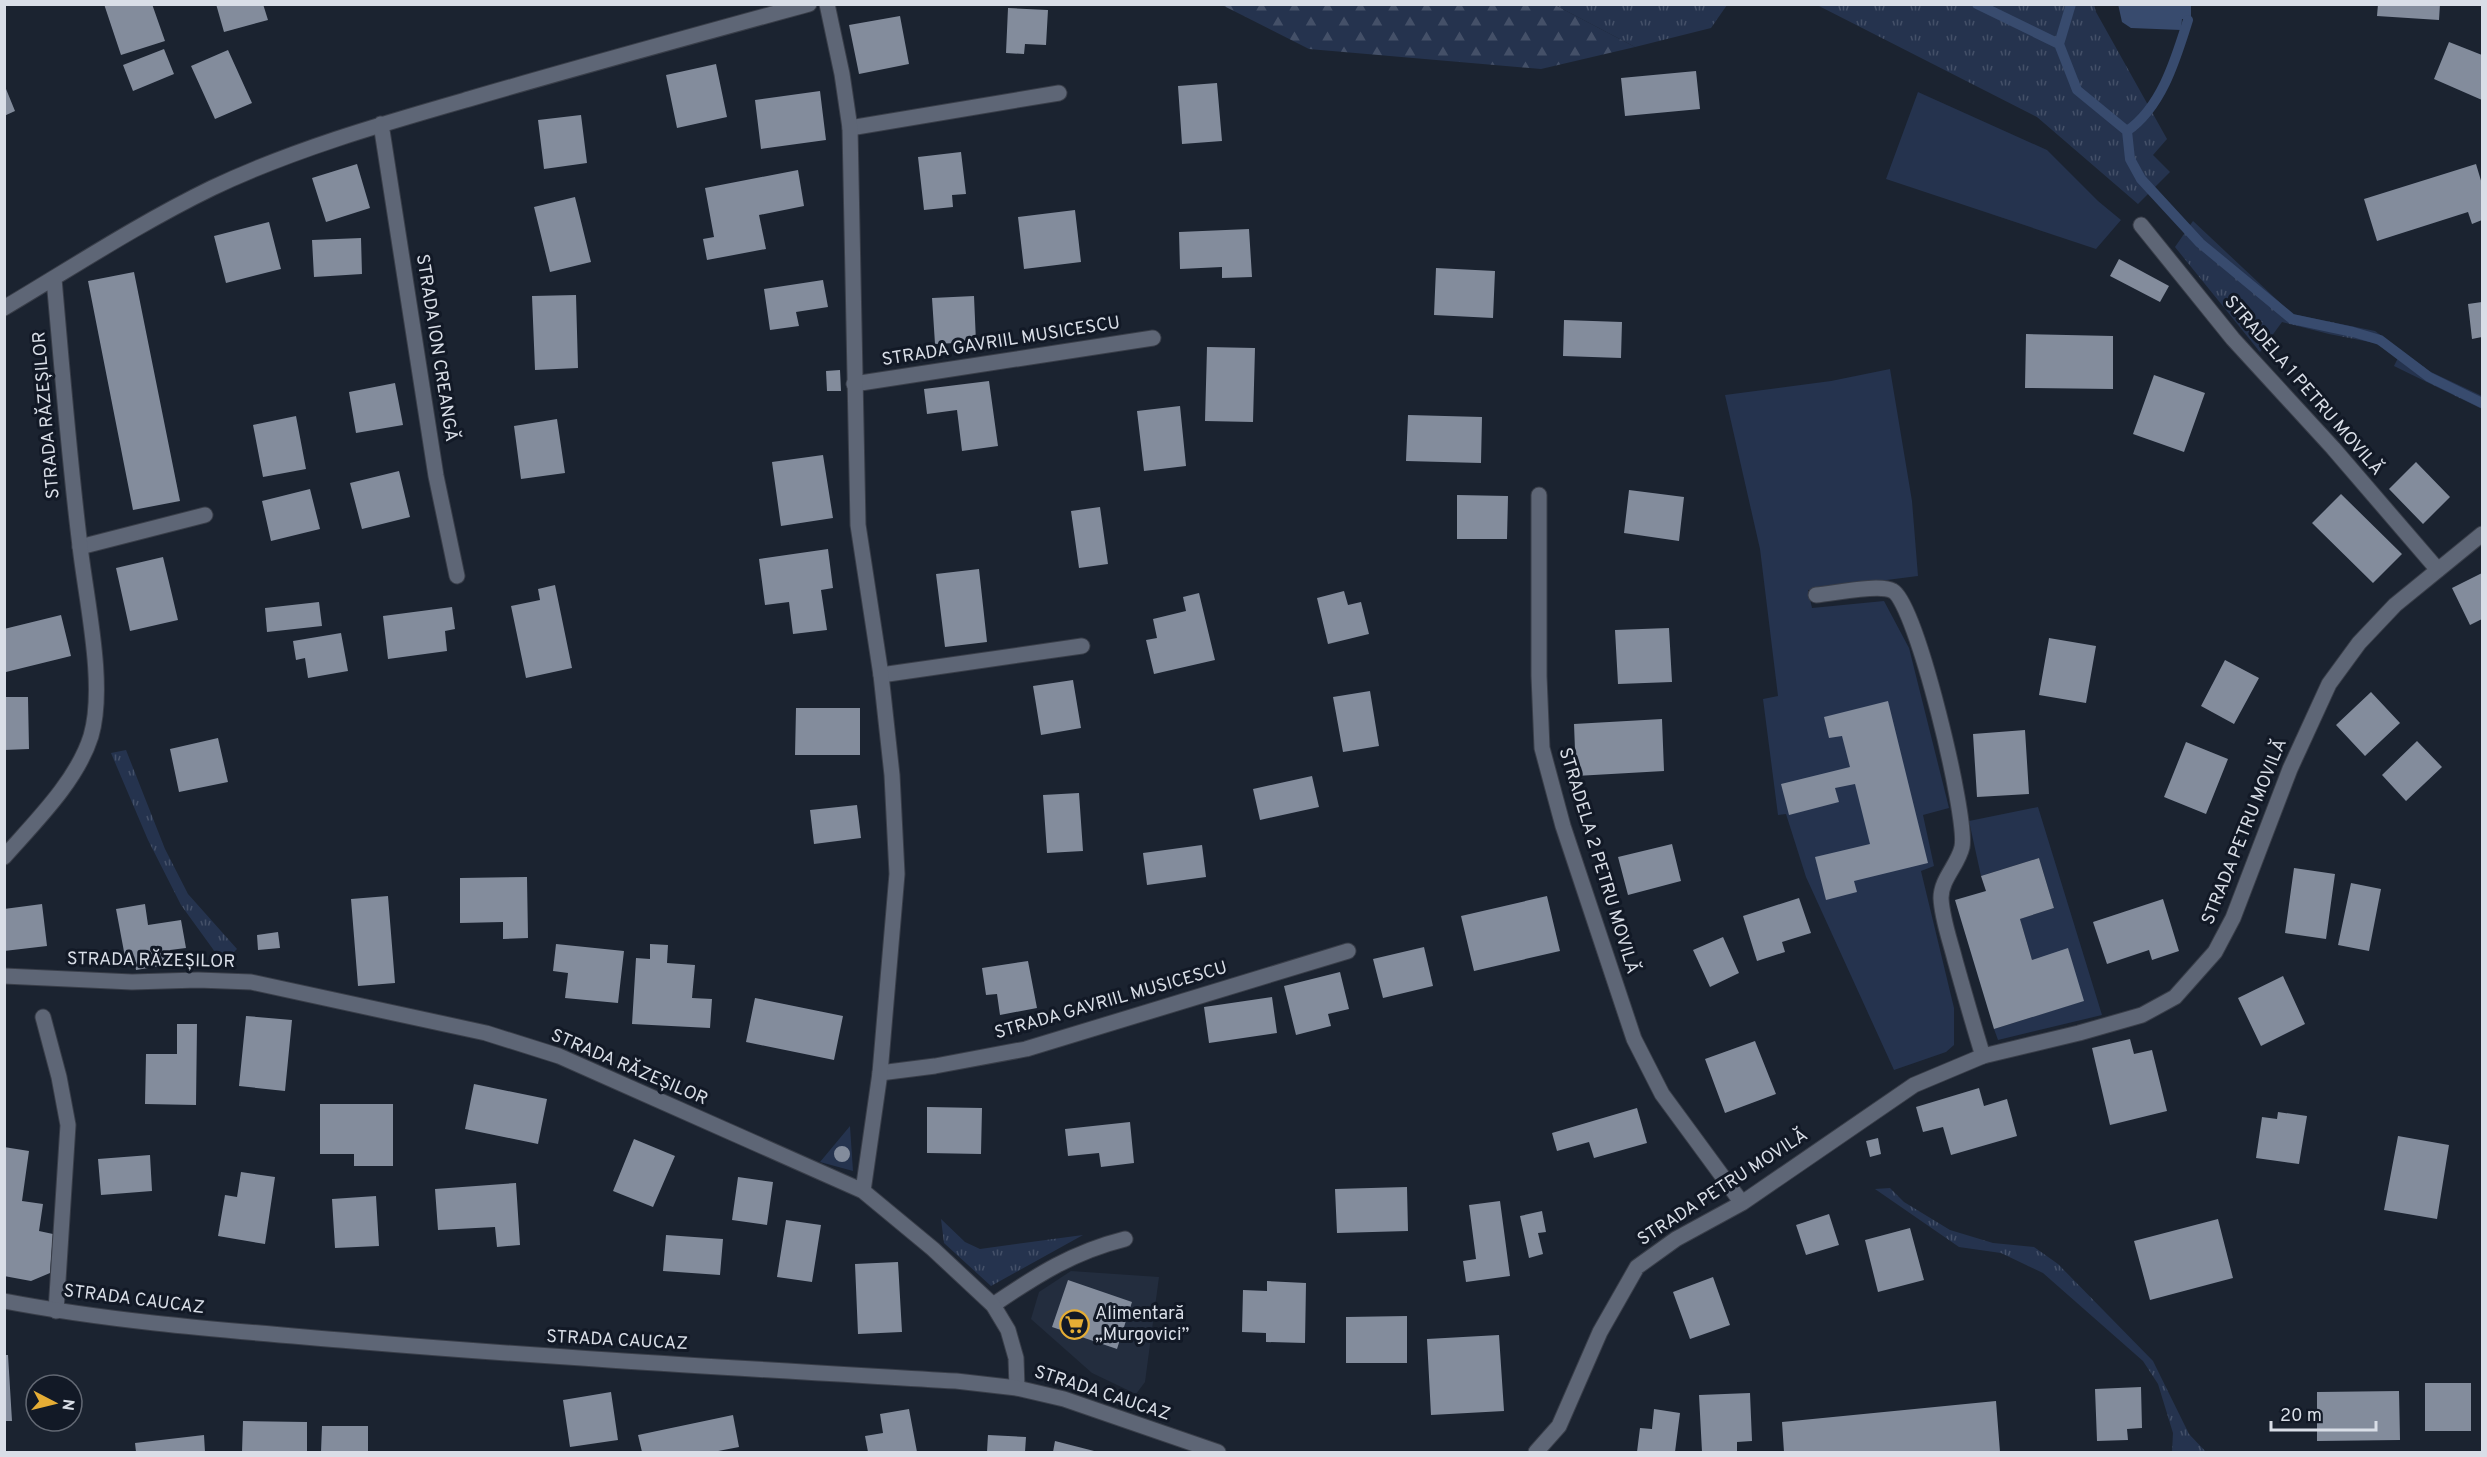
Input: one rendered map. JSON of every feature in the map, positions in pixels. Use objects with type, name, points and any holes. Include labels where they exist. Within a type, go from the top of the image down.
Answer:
[{"type":"street","points":[[4,308],[126,233],[213,188],[278,161],[381,124],[603,60],[810,4]]},
{"type":"street","name":"STRADA GAVRIIL MUSICESCU","points":[[827,4],[842,74],[850,128],[858,525],[881,675],[892,775],[897,874],[880,1073],[862,1191]]},
{"type":"street","points":[[850,128],[1059,93]]},
{"type":"street","name":"STRADA ION CREANGĂ","points":[[381,124],[436,476],[457,576]]},
{"type":"street","name":"STRADELA 1 PETRU MOVILĂ","points":[[2140,225],[2233,339],[2333,448],[2438,570]]},
{"type":"street","name":"STRADA RĂZEȘILOR","points":[[4,857],[40,816],[79,765],[91,735],[96,708],[96,673],[80,547],[54,279]]},
{"type":"street","name":"STRADA GAVRIIL MUSICESCU","points":[[854,384],[1153,338]]},
{"type":"street","name":"STRADELA 2 PETRU MOVILĂ","points":[[1539,495],[1539,676],[1542,748],[1563,826],[1634,1039],[1662,1094],[1742,1203]]},
{"type":"street","points":[[80,547],[205,515]]},
{"type":"street","name":"STRADA PETRU MOVILĂ","points":[[1536,1452],[1558,1426],[1600,1332],[1637,1267],[1676,1239],[1742,1203],[1914,1084],[1983,1056],[2079,1034],[2142,1015],[2175,997],[2201,970],[2219,946],[2237,910],[2290,769],[2329,684],[2366,635],[2396,605],[2482,534]]},
{"type":"street","points":[[1816,596],[1878,588],[1892,590],[1901,598],[1925,663],[1946,743],[1962,822],[1962,848],[1941,895],[1944,920],[1983,1056]]},
{"type":"street","points":[[881,675],[1082,646]]},
{"type":"street","name":"STRADA GAVRIIL MUSICESCU","points":[[880,1073],[935,1066],[1026,1049],[1348,951]]},
{"type":"street","name":"STRADA RĂZEȘILOR","points":[[4,976],[132,982],[198,980],[251,982],[486,1033],[559,1056],[862,1191],[933,1249],[993,1305],[1008,1330],[1016,1358],[1017,1388]]},
{"type":"street","points":[[43,1017],[59,1077],[68,1125],[56,1311]]},
{"type":"street","points":[[993,1305],[1044,1271],[1075,1255],[1125,1239]]},
{"type":"street","name":"STRADA CAUCAZ","points":[[4,1301],[56,1311],[176,1326],[499,1353],[956,1381],[1017,1388],[1064,1399],[1218,1452]]},
{"type":"shaded area","points":[[2118,4],[2191,5],[2191,20],[2182,19],[2181,30],[2131,28],[2122,22]]},
{"type":"shaded area","points":[[1071,1271],[1159,1277],[1145,1382],[1136,1394],[1092,1373],[1031,1319],[1039,1292]]},
{"type":"green space","points":[[1222,5],[1555,5],[1635,47],[1541,69],[1309,49]]},
{"type":"green space","points":[[1555,5],[1727,5],[1711,28],[1635,47]]},
{"type":"green space","points":[[1817,5],[2094,5],[2167,139],[2153,155],[2170,172],[2138,204],[2037,117]]},
{"type":"green space","points":[[1918,92],[2047,150],[2098,201],[2121,220],[2096,249],[1886,179]]},
{"type":"green space","points":[[2193,221],[2292,314],[2375,331],[2429,371],[2482,396],[2482,409],[2394,366],[2398,358],[2375,343],[2282,322],[2260,352],[2175,247]]},
{"type":"green space","points":[[1890,369],[1912,501],[1918,576],[1808,590],[1812,608],[1884,601],[1909,648],[1949,808],[1923,815],[1934,866],[1921,871],[1954,1008],[1954,1045],[1946,1052],[1894,1070],[1806,877],[1786,814],[1778,815],[1763,699],[1778,696],[1760,549],[1725,395],[1831,381]]},
{"type":"green space","points":[[126,750],[165,849],[188,894],[237,949],[223,963],[181,905],[148,840],[111,753]]},
{"type":"green space","points":[[2038,807],[2102,1015],[1998,1040],[1994,1029],[2083,1001],[2068,949],[2032,960],[2020,919],[2054,908],[2039,858],[1981,876],[1969,821]]},
{"type":"green space","points":[[850,1126],[853,1171],[820,1162]]},
{"type":"green space","points":[[1890,1188],[1904,1202],[1950,1230],[1993,1243],[2034,1247],[2058,1264],[2153,1361],[2189,1434],[2206,1452],[2172,1452],[2173,1433],[2158,1384],[2143,1361],[2043,1273],[2001,1253],[1959,1247],[1875,1189]]},
{"type":"green space","points":[[941,1219],[965,1242],[980,1249],[1083,1235],[991,1286],[944,1243]]},
{"type":"building","points":[[104,4],[152,4],[165,41],[121,55]]},
{"type":"building","points":[[216,4],[263,4],[268,20],[224,32]]},
{"type":"building","points":[[2378,4],[2440,4],[2439,20],[2377,16]]},
{"type":"building","points":[[1008,8],[1048,10],[1046,45],[1025,44],[1024,54],[1006,53]]},
{"type":"building","points":[[900,16],[909,64],[859,74],[849,25]]},
{"type":"building","points":[[2449,42],[2482,55],[2482,100],[2434,79]]},
{"type":"building","points":[[164,49],[174,74],[133,91],[123,65]]},
{"type":"building","points":[[228,50],[252,103],[215,119],[191,66]]},
{"type":"building","points":[[716,64],[727,117],[677,128],[666,75]]},
{"type":"building","points":[[1696,71],[1700,109],[1625,116],[1621,78]]},
{"type":"building","points":[[1217,83],[1222,141],[1182,144],[1178,86]]},
{"type":"building","points":[[4,84],[15,111],[4,116]]},
{"type":"building","points":[[820,91],[826,140],[761,149],[755,100]]},
{"type":"building","points":[[581,115],[587,163],[544,169],[538,120]]},
{"type":"building","points":[[961,152],[966,194],[952,195],[953,207],[924,210],[918,157]]},
{"type":"building","points":[[357,164],[370,208],[326,222],[312,178]]},
{"type":"building","points":[[2476,164],[2482,184],[2482,220],[2472,224],[2468,212],[2377,241],[2364,199]]},
{"type":"building","points":[[798,170],[804,206],[759,215],[766,249],[707,260],[703,239],[714,237],[705,188]]},
{"type":"building","points":[[575,197],[591,262],[550,272],[534,207]]},
{"type":"building","points":[[1075,210],[1081,262],[1024,269],[1018,217]]},
{"type":"building","points":[[269,222],[281,269],[226,283],[214,236]]},
{"type":"building","points":[[1249,229],[1252,277],[1222,278],[1222,267],[1180,269],[1179,232]]},
{"type":"building","points":[[361,238],[362,274],[314,277],[312,240]]},
{"type":"building","points":[[2119,259],[2169,286],[2160,302],[2110,276]]},
{"type":"building","points":[[1436,268],[1495,271],[1493,318],[1434,315]]},
{"type":"building","points":[[134,272],[180,501],[133,510],[88,281]]},
{"type":"building","points":[[823,280],[828,307],[796,312],[799,326],[770,330],[764,289]]},
{"type":"building","points":[[576,295],[578,368],[535,370],[532,296]]},
{"type":"building","points":[[974,296],[976,342],[935,344],[932,298]]},
{"type":"building","points":[[2482,302],[2482,337],[2472,339],[2468,304]]},
{"type":"building","points":[[1564,320],[1622,322],[1621,358],[1563,356]]},
{"type":"building","points":[[2026,334],[2113,336],[2113,389],[2025,388]]},
{"type":"building","points":[[1207,347],[1255,348],[1253,422],[1205,421]]},
{"type":"building","points":[[840,370],[841,391],[827,391],[826,371]]},
{"type":"building","points":[[2154,375],[2205,393],[2184,452],[2133,434]]},
{"type":"building","points":[[989,381],[998,446],[962,451],[957,410],[927,414],[924,389]]},
{"type":"building","points":[[395,383],[403,425],[356,433],[349,392]]},
{"type":"building","points":[[1180,406],[1186,466],[1144,471],[1137,411]]},
{"type":"building","points":[[1408,415],[1482,417],[1481,463],[1406,461]]},
{"type":"building","points":[[296,416],[306,469],[263,477],[253,425]]},
{"type":"building","points":[[557,419],[565,473],[521,479],[514,426]]},
{"type":"building","points":[[823,455],[833,518],[781,526],[772,462]]},
{"type":"building","points":[[2416,462],[2450,497],[2423,524],[2389,489]]},
{"type":"building","points":[[399,471],[410,517],[362,529],[350,483]]},
{"type":"building","points":[[310,489],[320,529],[271,541],[262,501]]},
{"type":"building","points":[[1629,490],[1684,497],[1679,541],[1624,533]]},
{"type":"building","points":[[2341,494],[2402,554],[2373,583],[2312,523]]},
{"type":"building","points":[[1457,495],[1508,496],[1507,539],[1457,539]]},
{"type":"building","points":[[1100,507],[1108,564],[1079,568],[1071,511]]},
{"type":"building","points":[[828,549],[833,588],[821,590],[827,630],[793,634],[789,602],[765,605],[759,559]]},
{"type":"building","points":[[163,557],[178,620],[130,631],[116,568]]},
{"type":"building","points":[[979,569],[987,642],[945,647],[936,574]]},
{"type":"building","points":[[2482,573],[2482,619],[2470,625],[2452,588]]},
{"type":"building","points":[[555,585],[572,668],[526,678],[511,606],[540,600],[538,589]]},
{"type":"building","points":[[1344,591],[1348,605],[1361,602],[1369,634],[1328,644],[1317,598]]},
{"type":"building","points":[[1199,593],[1215,660],[1154,674],[1146,640],[1157,638],[1153,619],[1186,611],[1183,597]]},
{"type":"building","points":[[319,602],[322,626],[267,632],[265,608]]},
{"type":"building","points":[[452,607],[455,629],[445,631],[447,651],[388,659],[383,616]]},
{"type":"building","points":[[61,615],[71,656],[6,672],[4,629]]},
{"type":"building","points":[[1669,628],[1672,682],[1618,684],[1615,630]]},
{"type":"building","points":[[341,633],[348,671],[308,678],[305,658],[296,660],[293,641]]},
{"type":"building","points":[[2049,638],[2096,646],[2086,703],[2039,695]]},
{"type":"building","points":[[2225,660],[2259,678],[2234,724],[2201,706]]},
{"type":"building","points":[[1073,680],[1081,728],[1041,735],[1033,686]]},
{"type":"building","points":[[1370,691],[1379,746],[1343,752],[1333,697]]},
{"type":"building","points":[[2371,692],[2400,723],[2365,756],[2336,725]]},
{"type":"building","points":[[4,697],[28,697],[29,749],[4,750]]},
{"type":"building","points":[[1888,701],[1928,863],[1854,881],[1857,892],[1826,900],[1815,857],[1870,844],[1855,784],[1835,788],[1839,802],[1789,815],[1781,784],[1850,767],[1842,736],[1829,738],[1824,717]]},
{"type":"building","points":[[796,708],[860,708],[860,755],[795,755]]},
{"type":"building","points":[[1662,719],[1664,771],[1576,776],[1574,724]]},
{"type":"building","points":[[2025,730],[2029,794],[1977,797],[1973,734]]},
{"type":"building","points":[[218,738],[228,782],[179,792],[170,749]]},
{"type":"building","points":[[2417,741],[2442,767],[2406,801],[2382,775]]},
{"type":"building","points":[[2186,742],[2228,759],[2206,814],[2164,797]]},
{"type":"building","points":[[1312,776],[1319,807],[1260,820],[1253,789]]},
{"type":"building","points":[[1079,793],[1083,851],[1047,853],[1043,795]]},
{"type":"building","points":[[857,805],[861,838],[814,844],[810,810]]},
{"type":"building","points":[[1672,844],[1681,881],[1628,895],[1618,857]]},
{"type":"building","points":[[1202,845],[1206,877],[1147,885],[1143,853]]},
{"type":"building","points":[[2039,858],[2054,908],[2020,919],[2032,960],[2068,948],[2084,1001],[1994,1029],[1955,900],[1986,891],[1981,876]]},
{"type":"building","points":[[2294,868],[2335,874],[2326,939],[2285,933]]},
{"type":"building","points":[[527,877],[528,938],[503,939],[503,922],[460,923],[460,878]]},
{"type":"building","points":[[2351,883],[2381,889],[2369,951],[2338,945]]},
{"type":"building","points":[[388,896],[395,983],[358,986],[351,899]]},
{"type":"building","points":[[1547,896],[1560,951],[1474,971],[1461,916]]},
{"type":"building","points":[[1799,898],[1811,933],[1782,942],[1785,952],[1757,961],[1743,916]]},
{"type":"building","points":[[2163,899],[2179,951],[2152,960],[2149,950],[2107,964],[2093,922]]},
{"type":"building","points":[[42,904],[47,946],[4,951],[4,909]]},
{"type":"building","points":[[145,904],[148,925],[181,920],[186,948],[170,950],[172,964],[136,970],[134,956],[125,957],[116,909]]},
{"type":"building","points":[[278,932],[280,948],[258,950],[257,935]]},
{"type":"building","points":[[1723,937],[1739,973],[1710,987],[1693,950]]},
{"type":"building","points":[[556,944],[624,951],[618,1003],[565,998],[568,973],[553,971]]},
{"type":"building","points":[[650,944],[668,945],[667,963],[695,965],[692,998],[712,999],[710,1028],[632,1024],[636,958],[650,959]]},
{"type":"building","points":[[1424,947],[1433,986],[1383,998],[1373,959]]},
{"type":"building","points":[[1028,961],[1037,1008],[1000,1015],[997,994],[986,995],[982,968]]},
{"type":"building","points":[[1340,972],[1349,1009],[1328,1014],[1331,1026],[1296,1035],[1284,986]]},
{"type":"building","points":[[2283,976],[2305,1024],[2261,1046],[2238,998]]},
{"type":"building","points":[[1272,997],[1277,1033],[1209,1043],[1204,1007]]},
{"type":"building","points":[[755,998],[843,1016],[834,1060],[746,1042]]},
{"type":"building","points":[[246,1016],[292,1020],[285,1091],[239,1086]]},
{"type":"building","points":[[177,1024],[197,1024],[196,1105],[145,1104],[146,1054],[177,1054]]},
{"type":"building","points":[[2130,1039],[2134,1054],[2152,1050],[2167,1111],[2110,1125],[2092,1048]]},
{"type":"building","points":[[1755,1041],[1776,1094],[1725,1113],[1705,1059]]},
{"type":"building","points":[[474,1084],[547,1099],[538,1144],[465,1129]]},
{"type":"building","points":[[1979,1088],[1984,1106],[2007,1099],[2017,1136],[1951,1155],[1943,1127],[1923,1132],[1916,1107]]},
{"type":"building","points":[[320,1104],[393,1104],[393,1166],[354,1166],[354,1154],[320,1154]]},
{"type":"building","points":[[927,1107],[982,1108],[981,1154],[927,1153]]},
{"type":"building","points":[[1637,1108],[1647,1143],[1594,1158],[1589,1142],[1557,1151],[1552,1133]]},
{"type":"building","points":[[2278,1112],[2307,1116],[2299,1164],[2256,1158],[2262,1117],[2277,1119]]},
{"type":"building","points":[[1130,1122],[1134,1163],[1101,1167],[1099,1153],[1068,1156],[1065,1129]]},
{"type":"building","points":[[2398,1136],[2449,1145],[2437,1219],[2384,1210]]},
{"type":"building","points":[[1878,1138],[1881,1154],[1870,1157],[1866,1141]]},
{"type":"building","points":[[634,1139],[675,1156],[653,1207],[613,1191]]},
{"type":"building","points":[[842,1146],[848,1148],[850,1154],[848,1160],[842,1162],[836,1160],[834,1154],[836,1148]]},
{"type":"building","points":[[4,1147],[29,1151],[22,1201],[43,1204],[39,1231],[53,1234],[50,1273],[31,1281],[4,1276]]},
{"type":"building","points":[[150,1155],[152,1191],[101,1195],[98,1159]]},
{"type":"building","points":[[241,1172],[275,1177],[265,1244],[218,1236],[225,1195],[237,1197]]},
{"type":"building","points":[[738,1177],[773,1182],[767,1225],[732,1220]]},
{"type":"building","points":[[516,1183],[520,1245],[497,1247],[495,1227],[438,1230],[435,1189]]},
{"type":"building","points":[[1407,1187],[1408,1231],[1337,1233],[1335,1189]]},
{"type":"building","points":[[376,1196],[379,1246],[335,1248],[332,1199]]},
{"type":"building","points":[[1500,1201],[1510,1276],[1466,1282],[1463,1261],[1476,1259],[1469,1205]]},
{"type":"building","points":[[1542,1211],[1546,1232],[1538,1233],[1543,1254],[1529,1258],[1520,1216]]},
{"type":"building","points":[[1829,1214],[1839,1245],[1806,1255],[1796,1225]]},
{"type":"building","points":[[2218,1219],[2233,1278],[2150,1300],[2134,1241]]},
{"type":"building","points":[[786,1220],[821,1225],[812,1282],[777,1277]]},
{"type":"building","points":[[1910,1228],[1924,1280],[1878,1292],[1865,1240]]},
{"type":"building","points":[[666,1235],[723,1239],[720,1275],[663,1271]]},
{"type":"building","points":[[898,1262],[902,1332],[858,1334],[855,1264]]},
{"type":"building","points":[[1713,1277],[1730,1325],[1690,1339],[1673,1292]]},
{"type":"building","points":[[1068,1280],[1132,1302],[1117,1349],[1052,1327]]},
{"type":"building","points":[[1267,1281],[1306,1283],[1305,1343],[1266,1342],[1266,1333],[1242,1332],[1243,1290],[1267,1291]]},
{"type":"building","points":[[1407,1316],[1407,1363],[1346,1363],[1346,1317]]},
{"type":"building","points":[[1499,1335],[1504,1411],[1431,1415],[1427,1339]]},
{"type":"building","points":[[4,1355],[8,1355],[12,1421],[4,1421]]},
{"type":"building","points":[[2425,1383],[2471,1383],[2471,1431],[2425,1431]]},
{"type":"building","points":[[2141,1387],[2142,1428],[2127,1429],[2128,1440],[2097,1441],[2095,1389]]},
{"type":"building","points":[[2399,1391],[2400,1440],[2317,1441],[2317,1392]]},
{"type":"building","points":[[611,1392],[618,1440],[570,1447],[563,1400]]},
{"type":"building","points":[[1750,1393],[1752,1441],[1737,1442],[1737,1452],[1702,1452],[1699,1395]]},
{"type":"building","points":[[1996,1401],[2000,1452],[1784,1452],[1782,1422]]},
{"type":"building","points":[[909,1409],[917,1452],[868,1452],[865,1436],[883,1433],[880,1414]]},
{"type":"building","points":[[1654,1409],[1680,1413],[1675,1452],[1637,1452],[1640,1428],[1652,1429]]},
{"type":"building","points":[[733,1415],[739,1447],[713,1452],[642,1452],[638,1435]]},
{"type":"building","points":[[243,1421],[307,1422],[307,1452],[242,1452]]},
{"type":"building","points":[[322,1426],[368,1426],[368,1452],[321,1452]]},
{"type":"building","points":[[204,1435],[205,1452],[136,1452],[135,1443]]},
{"type":"building","points":[[988,1435],[1026,1437],[1025,1452],[987,1452]]},
{"type":"building","points":[[1055,1441],[1098,1452],[1053,1452]]},
{"type":"waterway","points":[[1977,4],[2059,44],[2077,90],[2127,131],[2130,159],[2141,179],[2200,243],[2292,319],[2380,340],[2429,377],[2482,403]]},
{"type":"waterway","points":[[2059,44],[2071,4]]},
{"type":"waterway","points":[[2127,131],[2150,109],[2159,95],[2173,65],[2188,20]]},
{"type":"place","name":"Alimentară „Murgovici”","points":[[1074,1324]]}]
